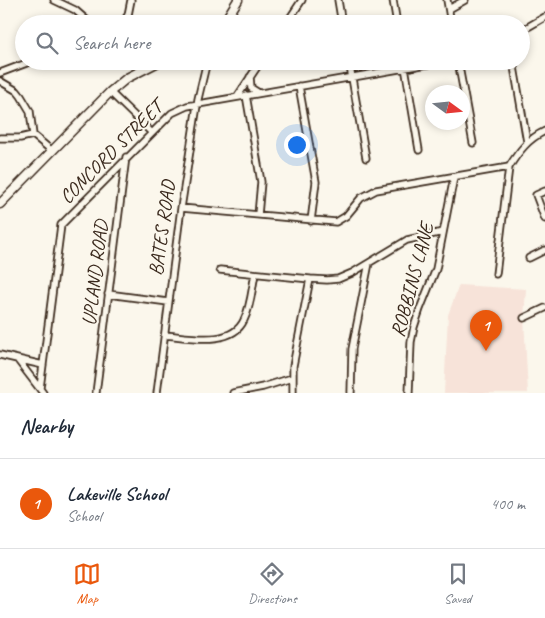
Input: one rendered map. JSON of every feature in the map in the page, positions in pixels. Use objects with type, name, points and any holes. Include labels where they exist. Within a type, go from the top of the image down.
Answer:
[{"type":"main road","points":[[228,15],[238,0]]},
{"type":"main road","points":[[0,204],[110,92],[127,78],[142,70]]},
{"type":"street","points":[[54,0],[75,10],[81,15]]},
{"type":"street","points":[[126,15],[131,0]]},
{"type":"street","points":[[292,15],[302,0]]},
{"type":"street","points":[[338,0],[340,15]]},
{"type":"street","points":[[393,0],[396,15]]},
{"type":"street","points":[[447,0],[450,15]]},
{"type":"street","points":[[449,9],[465,0]]},
{"type":"street","points":[[530,26],[545,18]]},
{"type":"street","points":[[15,67],[2,72],[2,82],[17,91],[27,104],[32,119],[33,134],[51,150]]},
{"type":"street","name":"BATES ROAD","points":[[157,393],[180,208],[205,70]]},
{"type":"street","points":[[237,97],[255,70]]},
{"type":"street","points":[[351,70],[366,158]]},
{"type":"street","name":"CONCORD STREET","points":[[43,365],[60,225],[151,132],[177,109],[246,95],[394,70]]},
{"type":"street","points":[[405,70],[419,150]]},
{"type":"street","points":[[460,70],[473,143]]},
{"type":"street","points":[[515,70],[527,142]]},
{"type":"street","points":[[250,77],[251,88],[260,93]]},
{"type":"street","points":[[299,86],[316,182],[311,221]]},
{"type":"street","points":[[110,92],[151,132]]},
{"type":"street","points":[[246,95],[261,182],[258,215]]},
{"type":"street","points":[[496,274],[509,167],[527,142],[545,131]]},
{"type":"street","points":[[0,138],[33,134]]},
{"type":"street","name":"UPLAND ROAD","points":[[96,393],[126,157]]},
{"type":"street","points":[[180,208],[330,223],[339,221],[346,216],[360,198],[376,190],[509,167]]},
{"type":"street","name":"ROBBINS LANE","points":[[409,393],[411,342],[414,327],[436,269],[454,177]]},
{"type":"street","points":[[545,191],[536,195],[545,219]]},
{"type":"street","points":[[220,270],[327,280],[348,276],[408,240],[443,232]]},
{"type":"street","points":[[529,258],[545,250]]},
{"type":"street","points":[[351,393],[352,349],[369,263]]},
{"type":"street","points":[[165,335],[214,338],[232,334],[245,319],[255,274]]},
{"type":"street","points":[[293,393],[292,378],[296,347],[310,279]]},
{"type":"street","points":[[108,294],[168,302]]},
{"type":"street","points":[[524,318],[545,308]]},
{"type":"street","points":[[0,355],[43,365],[42,391]]},
{"type":"street","points":[[17,359],[42,391]]},
{"type":"street","points":[[233,393],[263,387],[292,378]]},
{"type":"shaded area","points":[[459,285],[526,289],[524,318],[528,393],[444,393],[448,315]]},
{"type":"place","name":"Lakeville School","points":[[486,351]]}]
